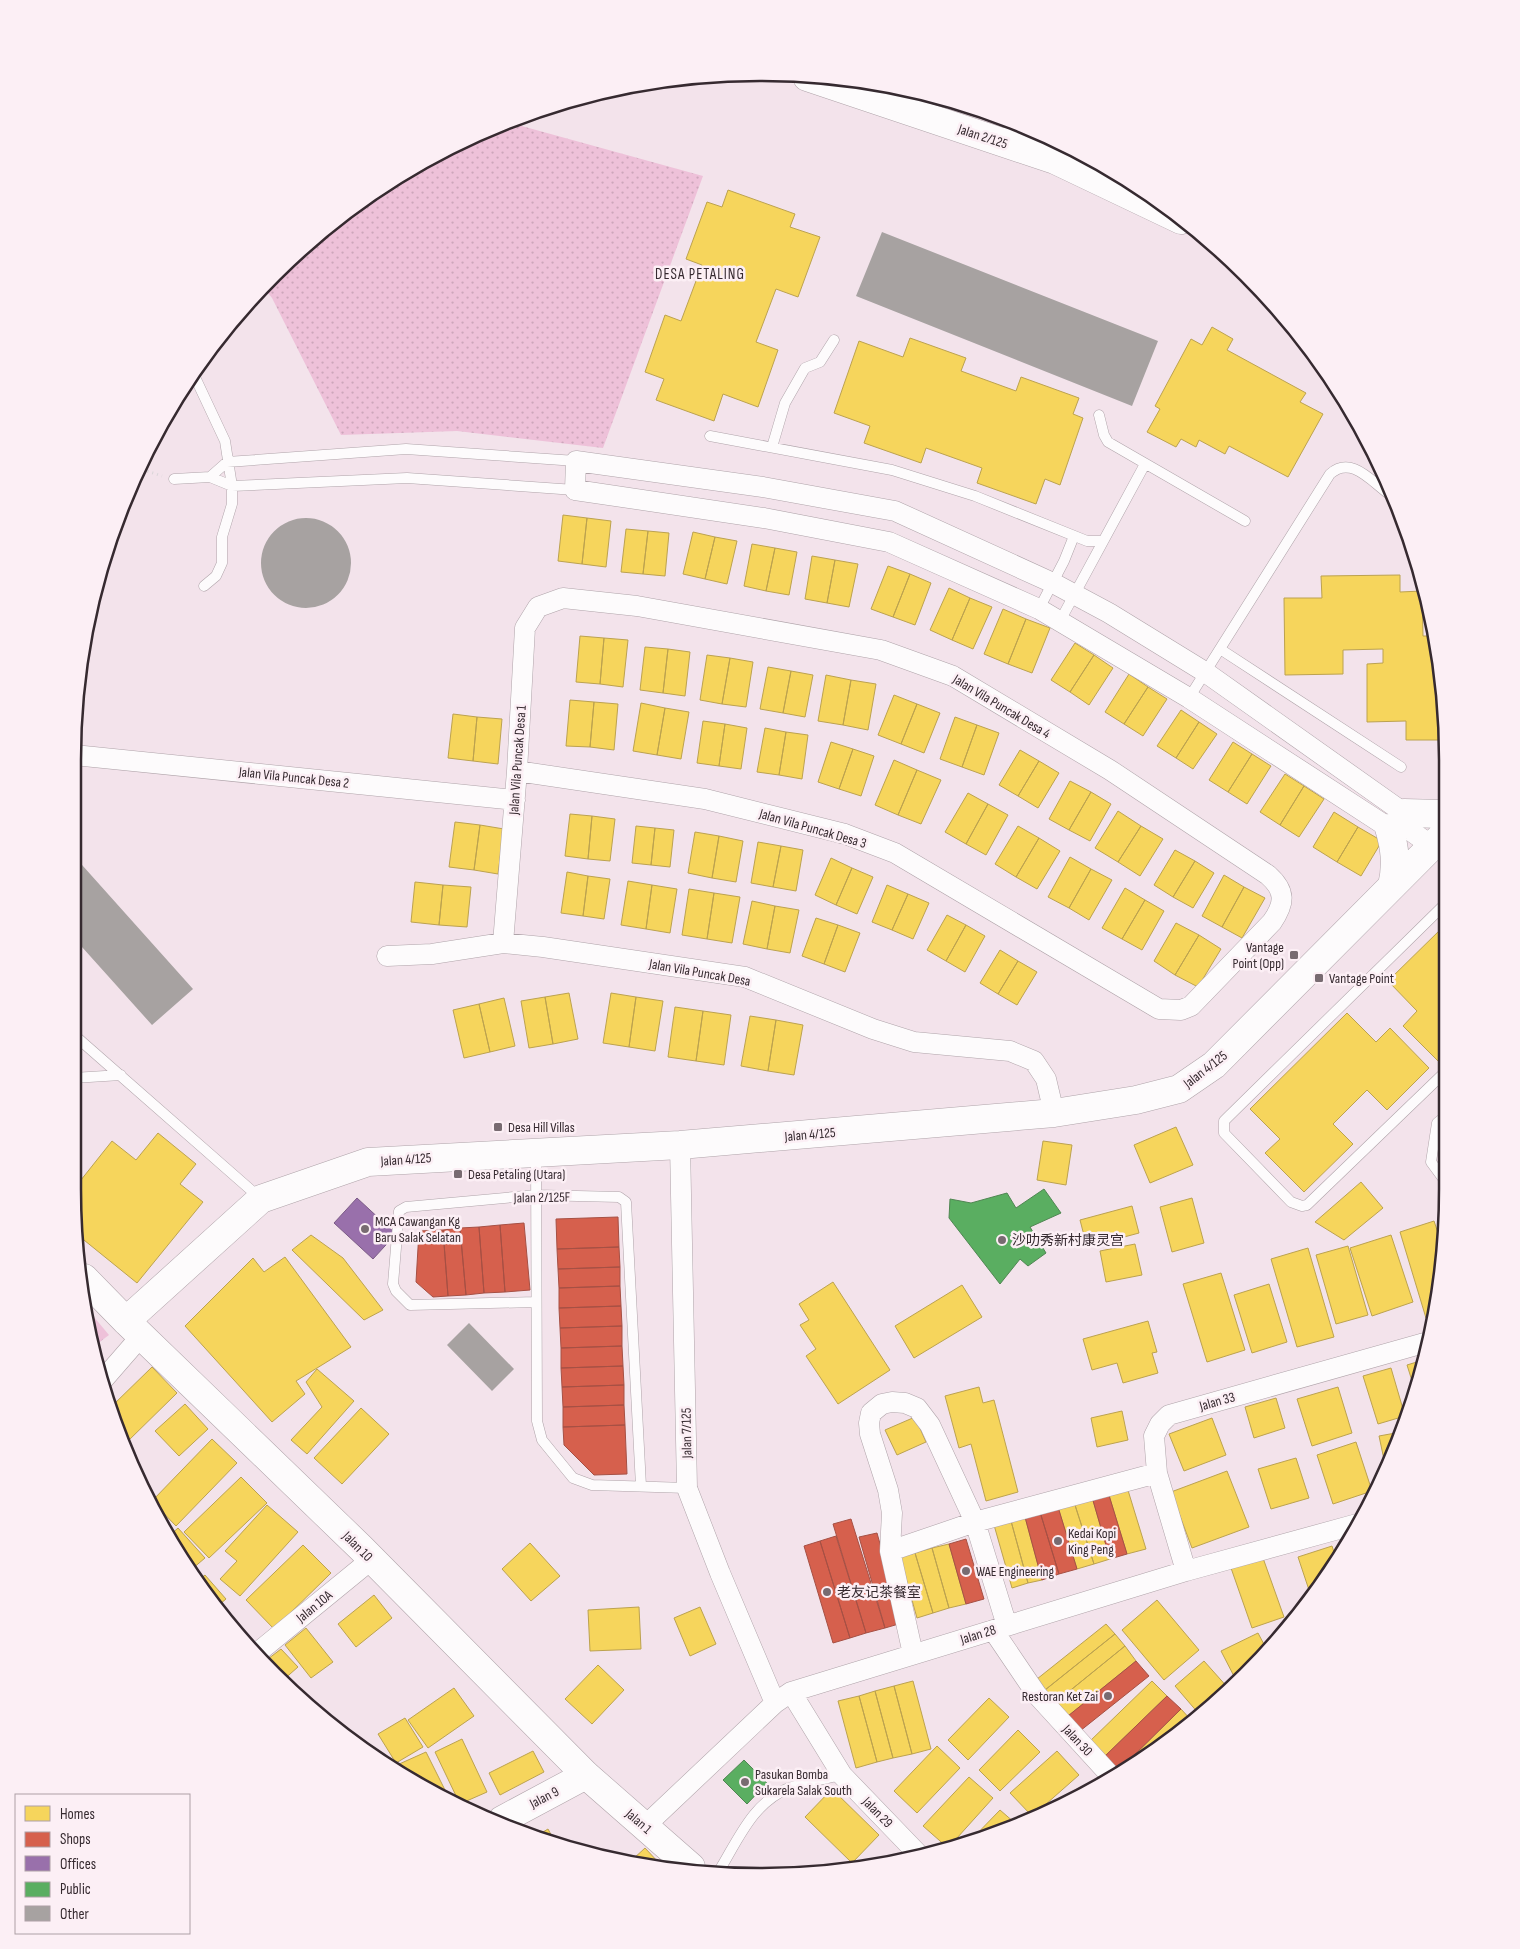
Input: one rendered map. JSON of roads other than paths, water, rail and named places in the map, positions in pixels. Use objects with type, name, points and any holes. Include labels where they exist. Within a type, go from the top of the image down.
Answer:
[{"type":"street","name":"Jalan 2/125","points":[[850,87],[917,103],[947,113],[1114,181]]},
{"type":"street","points":[[1035,140],[1052,156]]},
{"type":"street","points":[[1437,841],[1401,823],[1039,608],[890,542],[764,518],[575,490],[576,461],[763,487],[895,511],[1053,582],[1205,672],[1401,823],[1439,815]]},
{"type":"street","name":"Jalan Vila Puncak Desa 1","points":[[503,943],[518,771],[525,628],[538,607],[563,598]]},
{"type":"street","name":"Jalan Vila Puncak Desa 4","points":[[563,598],[636,606],[872,648],[953,676],[1110,770],[1268,874],[1282,891],[1280,911],[1272,922],[1190,1006],[1181,1010],[1159,1009]]},
{"type":"street","name":"Jalan Vila Puncak Desa 2","points":[[81,756],[515,800]]},
{"type":"street","name":"Jalan Vila Puncak Desa 3","points":[[518,771],[706,799],[845,834],[895,853],[1159,1009]]},
{"type":"street","points":[[1392,886],[1396,872],[1395,855],[1401,823]]},
{"type":"street","name":"Jalan 4/125","points":[[134,1328],[261,1199],[368,1162],[680,1145],[1054,1113],[1136,1100],[1179,1088],[1214,1065],[1437,841]]},
{"type":"street","name":"Jalan Vila Puncak Desa","points":[[387,956],[432,954],[503,943],[543,947],[745,977],[873,1029],[914,1042],[1010,1052],[1034,1061],[1046,1079],[1054,1113]]},
{"type":"street","name":"Jalan 7/125","points":[[680,1145],[687,1488],[720,1573],[775,1703]]},
{"type":"street","name":"Jalan 10","points":[[88,1282],[372,1559],[586,1775]]},
{"type":"street","points":[[107,1373],[134,1328]]},
{"type":"street","name":"Jalan 33","points":[[1186,1571],[1157,1473],[1154,1436],[1160,1424],[1169,1415],[1421,1344]]},
{"type":"street","name":"Jalan 30","points":[[913,1654],[890,1551],[892,1513],[888,1490],[872,1442],[869,1423],[871,1413],[882,1404],[892,1402],[905,1403],[917,1408],[930,1425],[975,1522],[1000,1628],[1037,1695],[1107,1772]]},
{"type":"street","points":[[890,1551],[975,1522],[1157,1473]]},
{"type":"street","name":"Jalan 28","points":[[645,1826],[775,1703],[791,1692],[1186,1571],[1349,1526]]},
{"type":"street","name":"Jalan 10A","points":[[261,1649],[372,1559]]},
{"type":"street","name":"Jalan 29","points":[[791,1692],[842,1775],[915,1850]]},
{"type":"street","name":"Jalan 9","points":[[506,1818],[586,1775]]},
{"type":"street","name":"Jalan 1","points":[[586,1775],[686,1863]]},
{"type":"lane","points":[[772,447],[785,403],[805,368],[820,362],[834,340]]},
{"type":"lane","points":[[197,382],[225,441],[232,486],[232,504],[222,537],[222,563],[216,576],[204,586]]},
{"type":"lane","points":[[1099,415],[1104,435],[1108,442],[1245,521]]},
{"type":"lane","points":[[710,436],[892,470],[975,496],[1091,542],[1103,541]]},
{"type":"lane","points":[[210,477],[227,462],[406,449],[576,461]]},
{"type":"lane","points":[[1060,621],[1145,464]]},
{"type":"lane","points":[[1189,698],[1330,474],[1344,466],[1351,467],[1358,470],[1382,488]]},
{"type":"lane","points":[[174,479],[210,477],[232,486],[407,478],[575,490]]},
{"type":"lane","points":[[1039,608],[1064,561],[1074,536]]},
{"type":"lane","points":[[1220,649],[1401,767]]},
{"type":"lane","points":[[1439,910],[1224,1121],[1224,1133],[1291,1202],[1302,1206],[1308,1205],[1439,1078]]},
{"type":"lane","points":[[81,1041],[261,1199]]},
{"type":"lane","points":[[81,1078],[122,1075]]},
{"type":"lane","points":[[1439,1122],[1437,1123],[1430,1162],[1439,1172]]},
{"type":"lane","points":[[536,1152],[537,1421],[542,1440],[573,1478],[592,1485],[687,1488]]},
{"type":"lane","name":"Jalan 2/125F","points":[[536,1302],[414,1306],[407,1303],[396,1291],[393,1284],[398,1215],[402,1208],[536,1195],[619,1197],[626,1202],[641,1486]]},
{"type":"lane","points":[[722,1866],[760,1806],[774,1795],[790,1788],[842,1775]]},
{"type":"place","name":"Vantage Point (Opp)","points":[[1294,955]]},
{"type":"place","name":"Vantage Point","points":[[1319,978]]},
{"type":"place","name":"Desa Hill Villas","points":[[498,1127]]},
{"type":"place","name":"Desa Petaling (Utara)","points":[[458,1174]]},
{"type":"place","name":"MCA Cawangan Kg Baru Salak Selatan","points":[[365,1229]]},
{"type":"place","name":"沙叻秀新村康灵宫","points":[[1002,1240]]},
{"type":"place","name":"Kedai Kopi King Peng","points":[[1058,1541]]},
{"type":"place","name":"WAE Engineering","points":[[966,1571]]},
{"type":"place","name":"老友记茶餐室","points":[[827,1592]]},
{"type":"place","name":"Restoran Ket Zai","points":[[1108,1696]]},
{"type":"place","name":"Pasukan Bomba Sukarela Salak South","points":[[745,1782]]},
{"type":"district","name":"DESA PETALING","points":[[700,274]]}]
